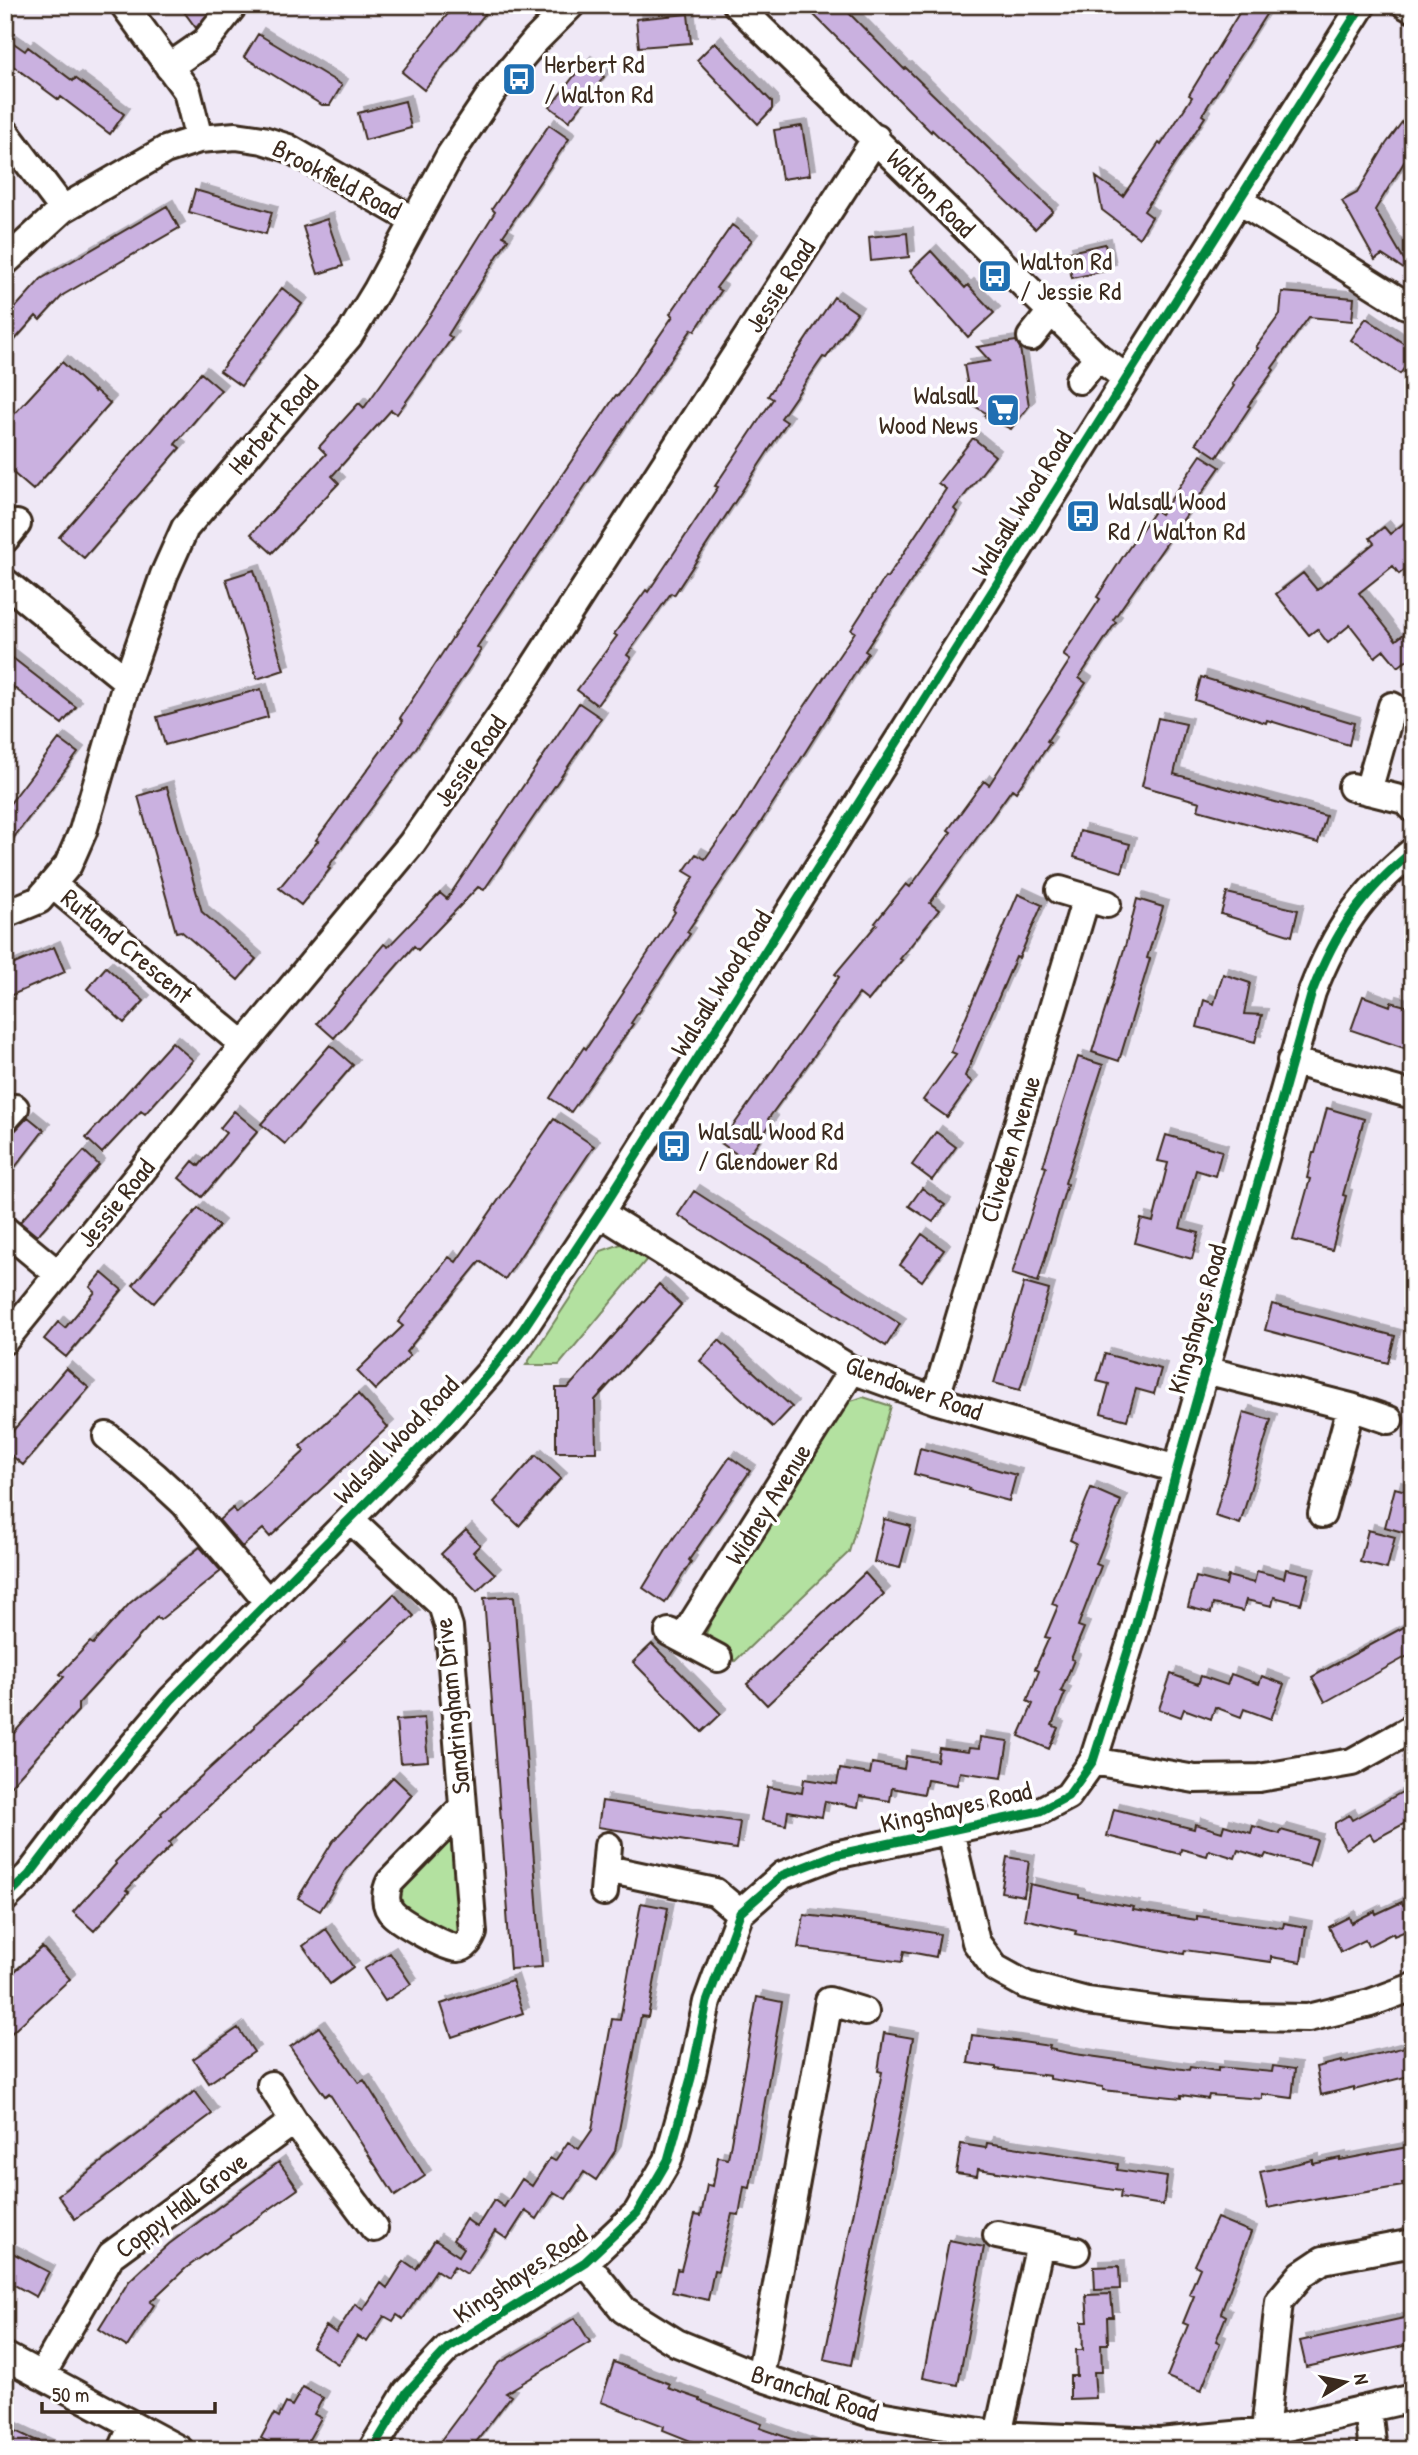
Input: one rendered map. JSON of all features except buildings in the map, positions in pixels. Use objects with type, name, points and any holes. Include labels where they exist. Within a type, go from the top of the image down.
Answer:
[{"type":"street","points":[[124,5],[187,90],[199,139]]},
{"type":"street","points":[[170,67],[205,42],[234,5]]},
{"type":"street","name":"Herbert Road","points":[[53,885],[68,865],[83,831],[127,681],[164,575],[185,528],[349,335],[377,290],[450,155],[493,91],[535,41],[571,5]]},
{"type":"street","name":"Walton Road","points":[[737,5],[1051,312],[1098,357],[1126,379]]},
{"type":"street","name":"Walsall Wood Road","points":[[5,1898],[29,1875],[76,1813],[171,1700],[442,1426],[490,1372],[523,1329],[600,1213],[1362,5]]},
{"type":"street","points":[[1406,5],[1413,9]]},
{"type":"street","points":[[5,132],[64,209]]},
{"type":"street","name":"Brookfield Road","points":[[5,262],[64,209],[164,150],[199,139],[236,136],[263,140],[288,148],[413,220]]},
{"type":"street","name":"Jessie Road","points":[[5,1340],[412,843],[523,685],[876,138]]},
{"type":"street","points":[[1238,200],[1406,305]]},
{"type":"street","points":[[1031,337],[1051,312]]},
{"type":"street","points":[[1079,380],[1098,357]]},
{"type":"street","points":[[5,582],[127,681]]},
{"type":"street","points":[[1392,706],[1359,789],[1404,800],[1413,807]]},
{"type":"street","name":"Kingshayes Road","points":[[372,2450],[407,2392],[448,2348],[585,2262],[636,2213],[668,2160],[691,2078],[707,2002],[740,1913],[783,1875],[835,1855],[1040,1811],[1068,1796],[1093,1761],[1133,1635],[1177,1469],[1312,992],[1337,934],[1360,901],[1413,851]]},
{"type":"street","name":"Rutland Crescent","points":[[5,914],[39,900],[53,885],[244,1045]]},
{"type":"street","name":"Cliveden Avenue","points":[[935,1400],[1097,901],[1060,890]]},
{"type":"street","points":[[1291,1061],[1413,1095]]},
{"type":"street","name":"Glendower Road","points":[[600,1213],[852,1370],[935,1400],[1177,1469]]},
{"type":"street","points":[[5,1230],[58,1274]]},
{"type":"street","name":"Widney Avenue","points":[[718,1658],[676,1635],[852,1370]]},
{"type":"street","points":[[1205,1370],[1389,1420]]},
{"type":"street","points":[[1322,1515],[1352,1408]]},
{"type":"street","points":[[107,1436],[184,1503],[267,1601]]},
{"type":"street","name":"Sandringham Drive","points":[[350,1519],[442,1605],[446,1614],[473,1933],[465,1946],[458,1948],[444,1945],[392,1913],[387,1903],[386,1891],[390,1882],[462,1808]]},
{"type":"street","points":[[1093,1761],[1195,1779],[1259,1779],[1352,1762],[1413,1728]]},
{"type":"street","points":[[950,1831],[976,1942],[995,1968],[1027,1985],[1087,2001],[1169,2012],[1308,2018],[1370,2003],[1413,1987]]},
{"type":"street","points":[[606,1869],[715,1892],[740,1913]]},
{"type":"street","points":[[760,2377],[829,2000],[864,2012]]},
{"type":"street","points":[[271,2085],[294,2121],[374,2228]]},
{"type":"street","name":"Coppy Hall Grove","points":[[41,2376],[111,2255],[294,2121]]},
{"type":"street","points":[[997,2235],[1076,2251]]},
{"type":"street","points":[[1265,2432],[1279,2301],[1302,2274],[1323,2260],[1413,2243]]},
{"type":"street","points":[[998,2435],[1040,2244]]},
{"type":"street","name":"Branchal Road","points":[[585,2262],[624,2310],[677,2343],[760,2377],[873,2414],[998,2435],[1160,2442],[1265,2432],[1413,2398]]},
{"type":"street","points":[[5,2356],[180,2450]]},
{"type":"street","points":[[1368,2409],[1373,2450]]},
{"type":"street","points":[[122,2450],[133,2425]]},
{"type":"green space","points":[[621,1244],[647,1259],[559,1365],[526,1365],[601,1251]]},
{"type":"green space","points":[[863,1397],[891,1406],[849,1552],[735,1661],[706,1633],[712,1620],[848,1402]]},
{"type":"green space","points":[[448,1833],[457,1834],[465,1931],[448,1938],[404,1909],[398,1889]]},
{"type":"cycle path","points":[[5,1898],[29,1875],[76,1813],[171,1700],[442,1426],[490,1372],[523,1329],[600,1213],[1362,5]]},
{"type":"cycle path","points":[[372,2450],[407,2392],[448,2348],[585,2262],[637,2213],[668,2160],[691,2078],[707,2002],[740,1913],[783,1875],[835,1855],[1040,1811],[1068,1796],[1093,1761],[1133,1635],[1177,1469],[1312,992],[1331,950],[1352,914],[1379,882],[1413,851]]},
{"type":"place","name":"Herbert Rd / Walton Rd","points":[[519,79]]},
{"type":"place","name":"Walton Rd / Jessie Rd","points":[[995,276]]},
{"type":"place","name":"Walsall Wood News","points":[[1003,410]]},
{"type":"place","name":"Walsall Wood Rd / Walton Rd","points":[[1083,516]]},
{"type":"place","name":"Walsall Wood Rd / Glendower Rd","points":[[674,1146]]}]
